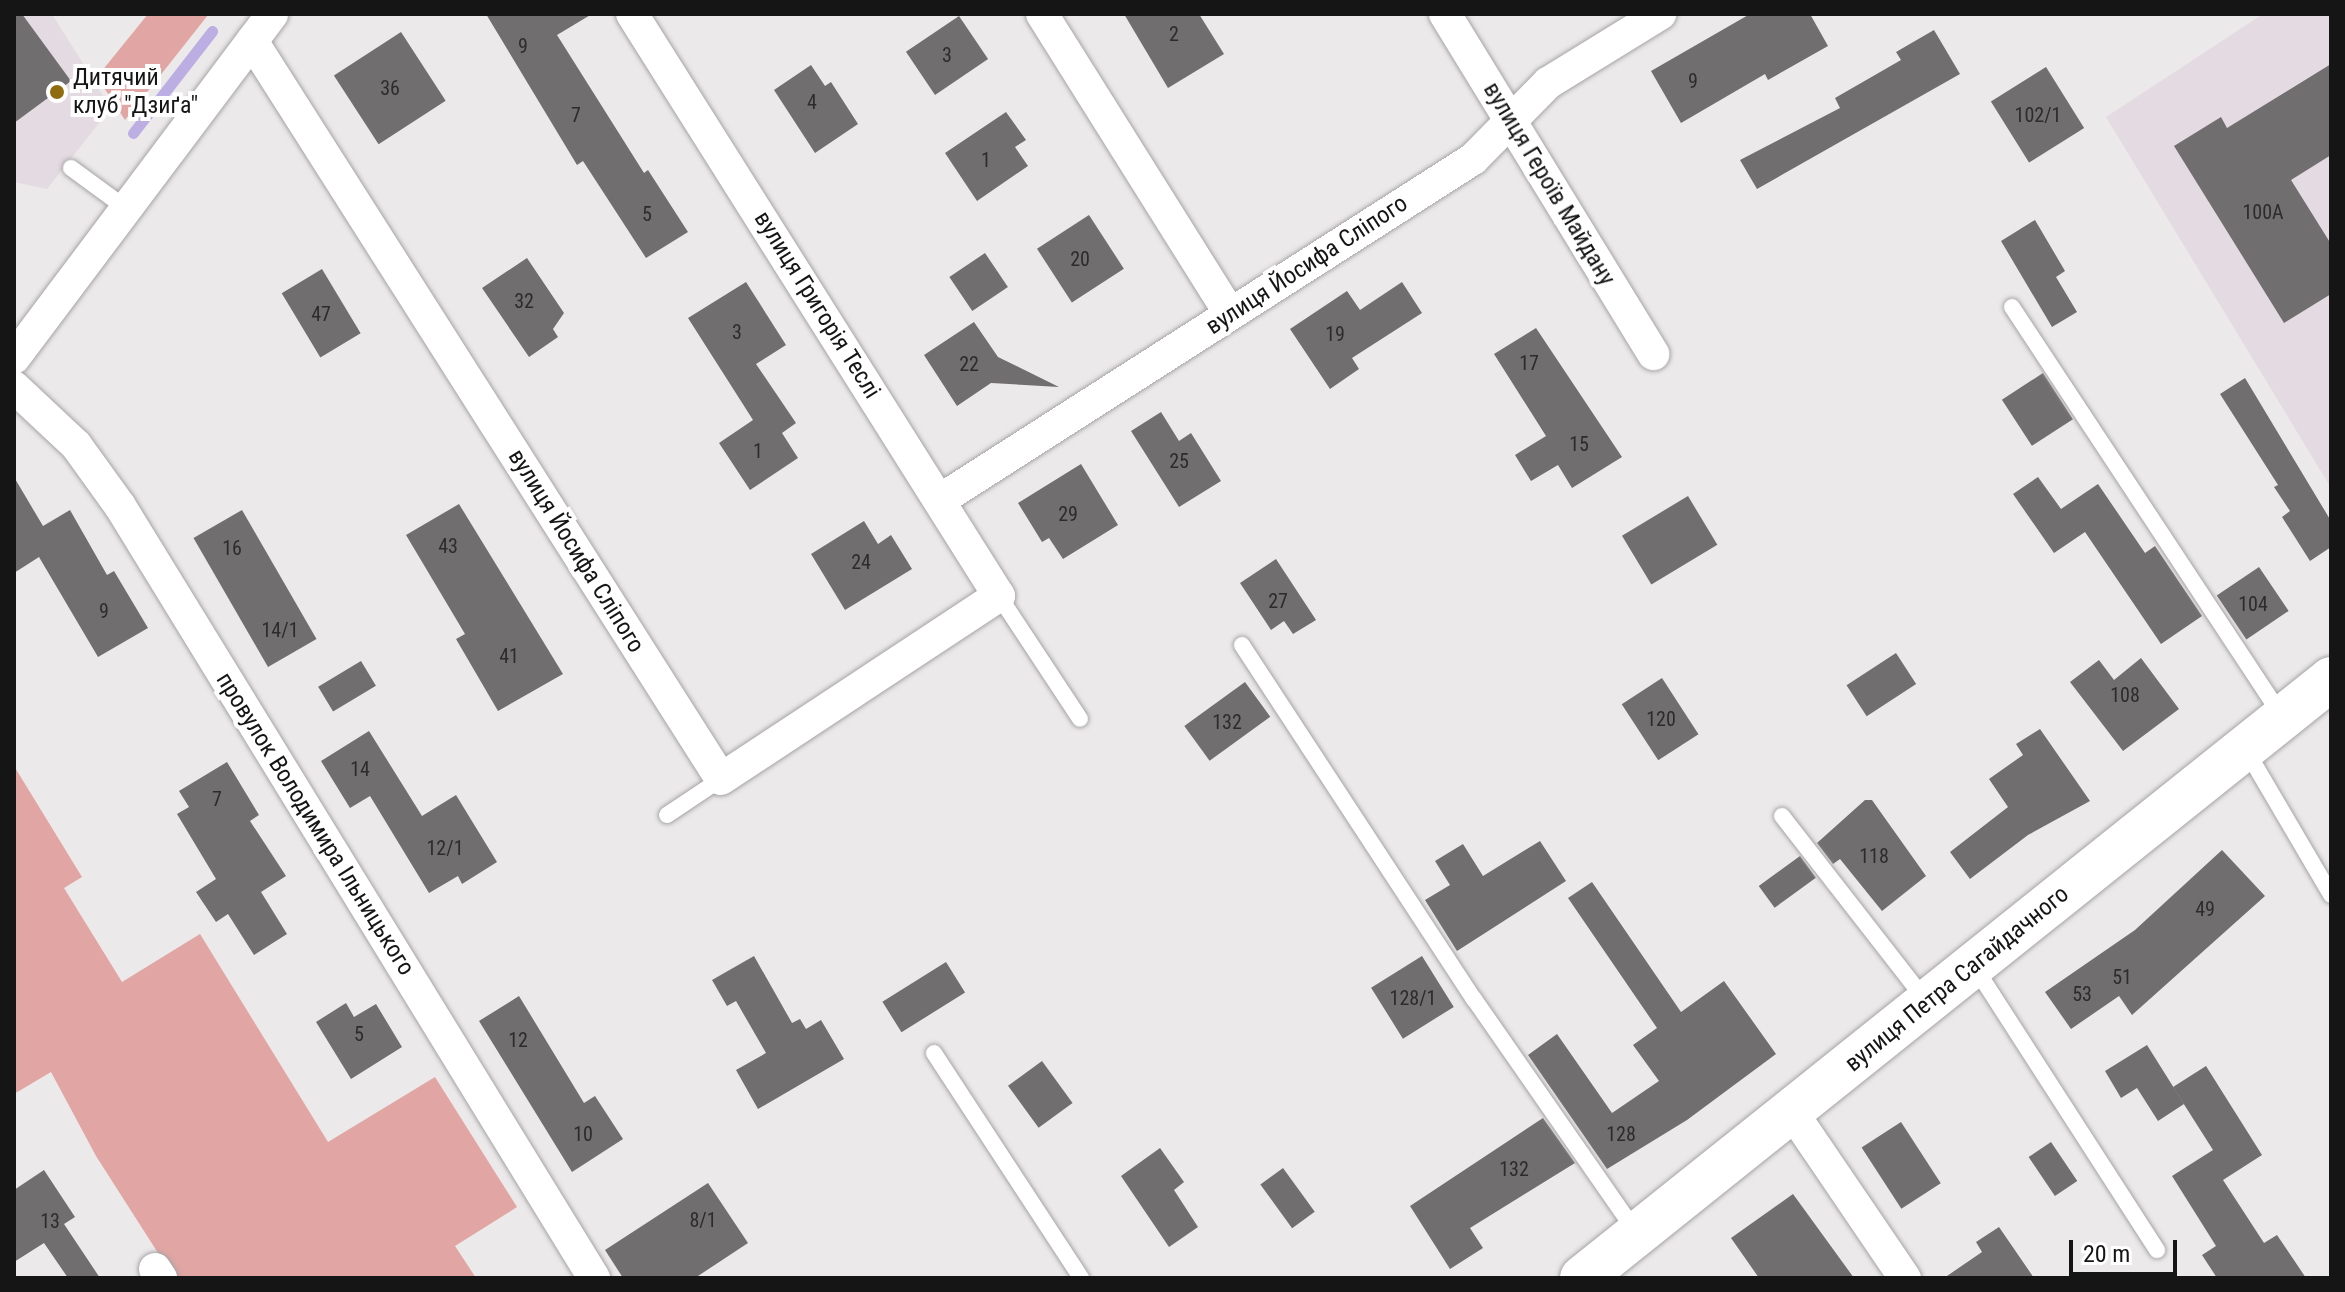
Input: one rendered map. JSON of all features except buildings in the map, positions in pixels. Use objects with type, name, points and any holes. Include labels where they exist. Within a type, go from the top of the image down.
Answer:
[{"type":"main road","name":"вулиця Петра Сагайдачного","points":[[1582,1278],[1636,1232],[1928,1004],[2243,745],[2331,679]]},
{"type":"street","name":"вулиця Григорія Теслі","points":[[632,14],[999,596]]},
{"type":"street","points":[[1042,14],[1230,314]]},
{"type":"street","name":"вулиця Героїв Майдану","points":[[1445,14],[1653,354]]},
{"type":"street","name":"вулиця Йосифа Сліпого","points":[[940,500],[1473,159],[1548,83],[1660,14]]},
{"type":"street","name":"вулиця Йосифа Сліпого","points":[[255,26],[721,779]]},
{"type":"street","points":[[14,358],[127,209],[255,26]]},
{"type":"street","name":"провулок Володимира Ільницького","points":[[14,387],[76,445],[120,506],[594,1278]]},
{"type":"street","points":[[721,779],[999,596]]},
{"type":"street","points":[[1792,1112],[1905,1278]]},
{"type":"lane","points":[[71,168],[127,209]]},
{"type":"lane","points":[[2012,307],[2282,716]]},
{"type":"lane","points":[[999,596],[1080,719]]},
{"type":"lane","points":[[1242,645],[1474,999],[1636,1232]]},
{"type":"lane","points":[[2243,745],[2331,895]]},
{"type":"lane","points":[[667,815],[721,779]]},
{"type":"lane","points":[[1782,816],[1928,1004]]},
{"type":"lane","points":[[1974,966],[2157,1250]]},
{"type":"lane","points":[[934,1053],[1081,1278]]},
{"type":"shaded area","name":"Дитячий клуб \"Дзиґа\"","points":[[14,14],[52,14],[111,108],[47,189],[14,182]]},
{"type":"shaded area","points":[[148,14],[208,15],[125,120],[97,77]]},
{"type":"shaded area","points":[[2263,14],[2331,14],[2331,488],[2106,117]]},
{"type":"shaded area","points":[[14,766],[82,877],[64,888],[122,982],[200,934],[328,1142],[435,1077],[517,1207],[455,1246],[476,1278],[174,1278],[96,1156],[51,1072],[14,1094]]},
{"type":"waterway","points":[[133,133],[212,31]]},
{"type":"place","name":"Дитячий клуб \"Дзиґа\"","points":[[57,92]]}]
